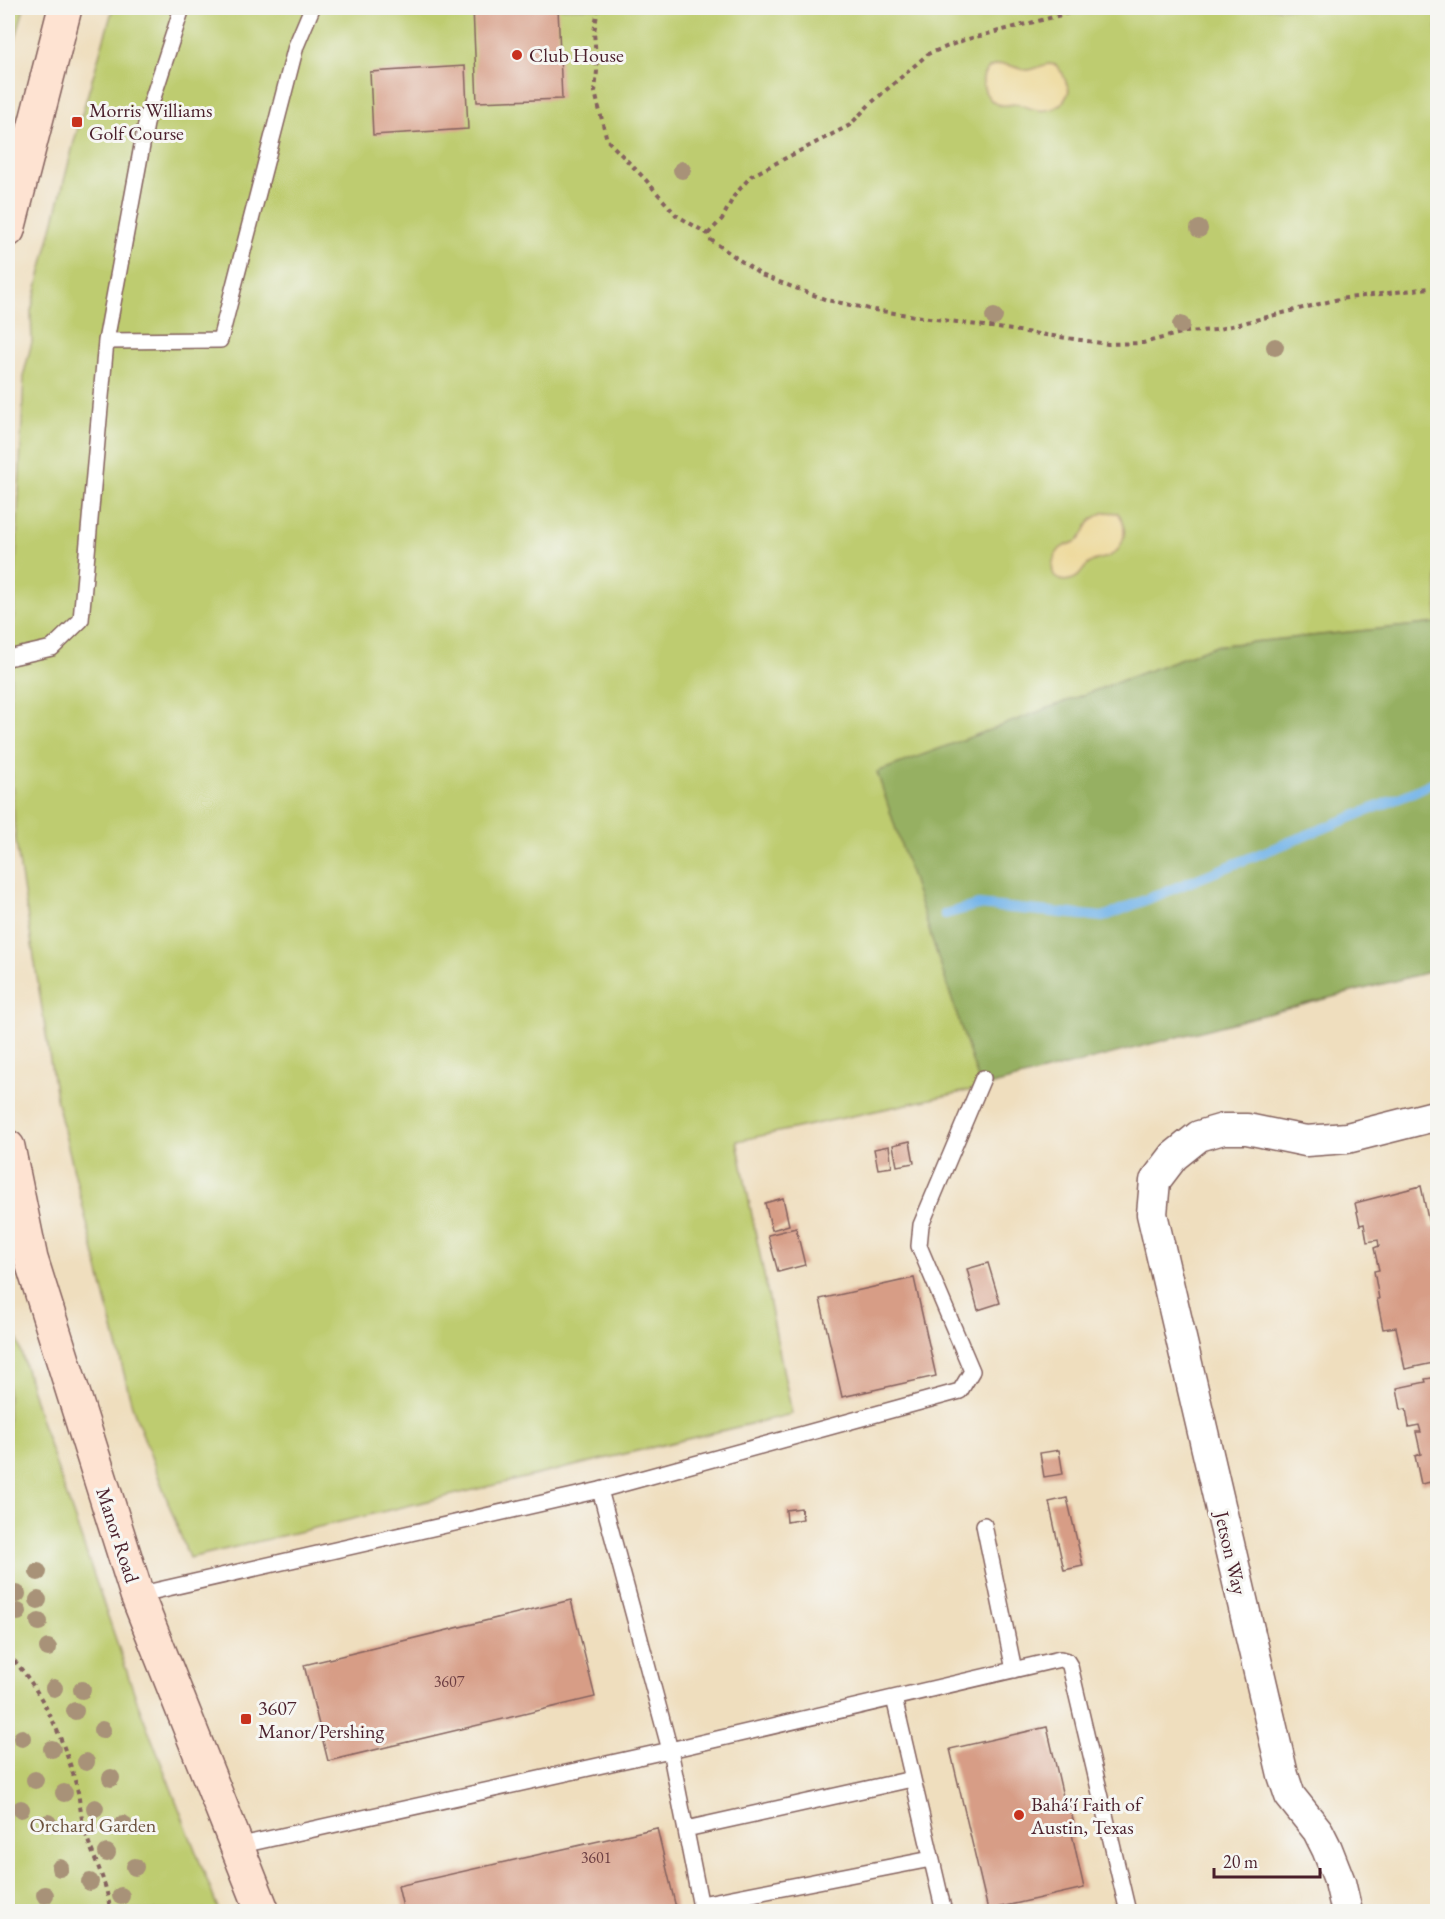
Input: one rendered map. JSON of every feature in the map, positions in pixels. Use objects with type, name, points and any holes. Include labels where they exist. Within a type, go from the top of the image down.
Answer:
[{"type":"main road","points":[[8,230],[65,8]]},
{"type":"main road","name":"Manor Road","points":[[8,1147],[31,1259],[137,1595],[263,1911]]},
{"type":"street","name":"Jetson Way","points":[[1347,1911],[1341,1882],[1327,1849],[1318,1831],[1290,1796],[1283,1775],[1152,1214],[1155,1181],[1174,1156],[1199,1136],[1223,1129],[1247,1129],[1306,1141],[1357,1136],[1437,1115]]},
{"type":"lane","points":[[8,658],[52,648],[81,620],[106,341],[148,113],[182,8]]},
{"type":"lane","points":[[106,341],[220,340],[296,46],[312,8]]},
{"type":"lane","points":[[137,1595],[600,1490],[960,1391],[972,1371],[919,1246],[921,1225],[983,1078]]},
{"type":"lane","points":[[600,1490],[669,1750],[702,1908],[931,1859]]},
{"type":"lane","points":[[984,1525],[1014,1670]]},
{"type":"lane","points":[[237,1846],[669,1750],[1060,1659],[1067,1661],[1071,1666],[1128,1911]]},
{"type":"lane","points":[[894,1698],[944,1911]]},
{"type":"lane","points":[[686,1829],[912,1779]]},
{"type":"path","points":[[598,8],[594,33],[597,71],[595,92],[607,140],[645,178],[676,215],[708,234],[711,240],[761,275],[827,300],[874,310],[1108,344],[1143,343],[1185,332],[1215,330],[1339,299],[1437,287]]},
{"type":"path","points":[[708,234],[722,219],[735,196],[751,176],[850,125],[870,104],[928,54],[964,40],[1088,8]]},
{"type":"path","points":[[8,1654],[51,1718],[64,1750],[78,1791],[84,1828],[109,1896],[110,1911]]},
{"type":"green space","points":[[8,8],[24,8],[8,66]]},
{"type":"green space","name":"Morris Williams Golf Course","points":[[113,8],[1437,8],[1437,623],[1214,646],[981,1088],[737,1141],[792,1414],[189,1558],[132,1406],[56,1098],[15,836],[9,725],[24,373],[32,342],[31,311],[75,138]]},
{"type":"green space","points":[[1437,623],[1437,970],[981,1088],[877,772],[1214,646]]},
{"type":"green space","name":"Orchard Garden","points":[[8,1306],[40,1418],[137,1701],[219,1911],[8,1911]]},
{"type":"sand","points":[[1001,64],[1027,70],[1049,64],[1056,65],[1063,74],[1069,90],[1064,100],[1056,107],[1039,110],[1018,104],[999,105],[992,101],[985,92],[984,75],[991,67]]},
{"type":"sand","points":[[1105,512],[1118,513],[1124,531],[1122,544],[1108,557],[1090,563],[1074,579],[1063,581],[1058,579],[1053,570],[1056,554],[1060,549],[1077,541],[1091,521]]},
{"type":"building","name":"Club House","points":[[473,8],[558,8],[562,99],[477,102]]},
{"type":"building","points":[[465,66],[468,129],[373,135],[370,72]]},
{"type":"building","points":[[910,1141],[914,1163],[897,1166],[893,1145]]},
{"type":"building","points":[[889,1146],[892,1167],[878,1169],[874,1149]]},
{"type":"building","points":[[1421,1186],[1430,1228],[1438,1226],[1438,1362],[1405,1369],[1396,1327],[1383,1329],[1374,1271],[1379,1270],[1374,1248],[1379,1246],[1378,1240],[1367,1242],[1364,1224],[1360,1225],[1355,1203]]},
{"type":"building","points":[[783,1198],[789,1225],[772,1230],[765,1203]]},
{"type":"building","points":[[796,1228],[805,1265],[778,1272],[768,1235]]},
{"type":"building","points":[[988,1263],[1000,1303],[978,1310],[967,1269]]},
{"type":"building","points":[[914,1278],[936,1376],[842,1397],[820,1299]]},
{"type":"building","points":[[1438,1377],[1438,1506],[1436,1506],[1431,1482],[1421,1484],[1415,1456],[1421,1454],[1416,1432],[1421,1432],[1419,1425],[1409,1427],[1406,1409],[1401,1410],[1397,1388]]},
{"type":"building","points":[[1059,1450],[1063,1474],[1044,1477],[1040,1453]]},
{"type":"building","points":[[1067,1498],[1083,1566],[1064,1570],[1049,1502]]},
{"type":"building","points":[[801,1508],[803,1519],[787,1522],[786,1510]]},
{"type":"building","points":[[571,1600],[595,1697],[328,1761],[304,1665]]},
{"type":"building","name":"Bahá'í Faith of Austin, Texas","points":[[1047,1727],[1065,1805],[1069,1804],[1074,1824],[1070,1825],[1084,1888],[988,1910],[950,1749]]},
{"type":"building","points":[[657,1828],[677,1912],[404,1912],[398,1886]]},
{"type":"waterway","points":[[945,914],[978,905],[1103,917],[1409,794],[1438,780]]},
{"type":"place","name":"Club House","points":[[517,55]]},
{"type":"place","name":"Morris Williams Golf Course","points":[[77,122]]},
{"type":"place","name":"3607 Manor/Pershing","points":[[246,1719]]},
{"type":"place","name":"Bahá'í Faith of Austin, Texas","points":[[1019,1815]]}]
